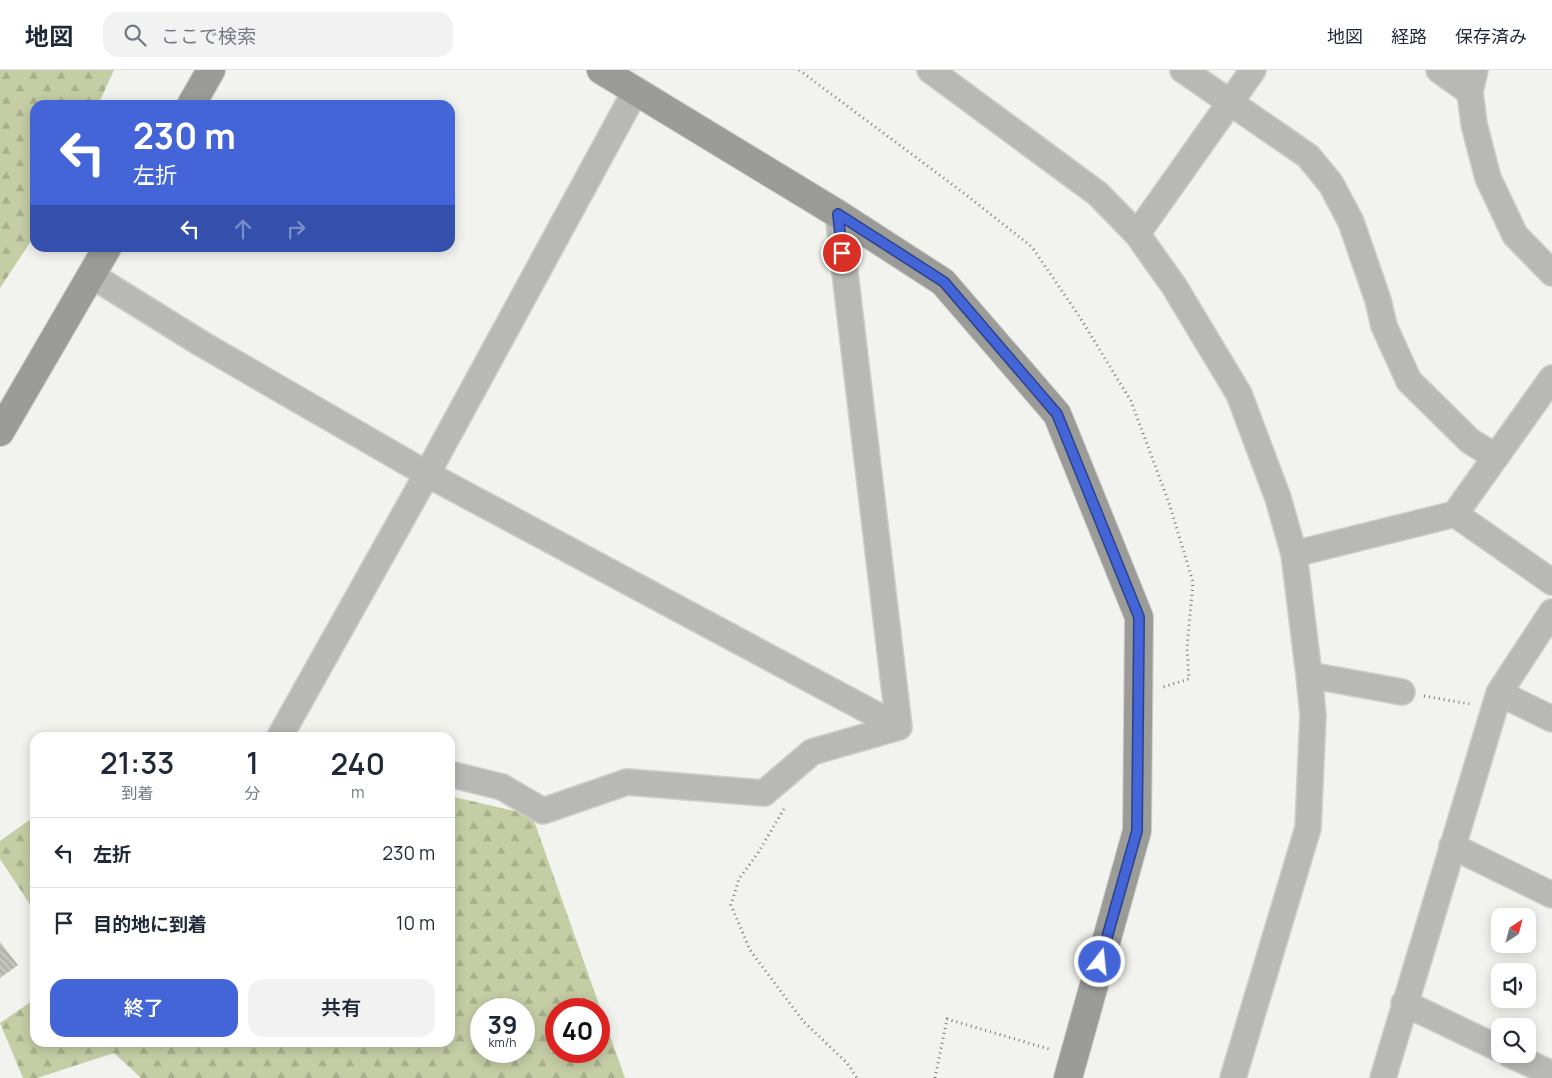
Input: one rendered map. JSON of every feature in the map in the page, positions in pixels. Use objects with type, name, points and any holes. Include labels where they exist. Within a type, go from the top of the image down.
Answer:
[{"type":"street","points":[[194,100],[211,70]]},
{"type":"street","points":[[601,70],[838,214],[944,282],[1057,414],[1139,617],[1137,831],[1071,1067]]},
{"type":"street","points":[[930,70],[1098,194],[1137,234],[1174,286],[1239,394],[1278,498],[1294,554],[1309,675],[1312,715],[1308,828],[1234,1078]]},
{"type":"street","points":[[1183,70],[1308,156],[1332,184],[1351,222],[1378,300],[1384,326],[1409,381],[1470,441],[1496,457]]},
{"type":"street","points":[[1137,234],[1253,70]]},
{"type":"street","points":[[1439,70],[1473,81],[1474,124],[1488,178],[1515,235],[1552,273]]},
{"type":"street","points":[[282,732],[427,474],[636,90]]},
{"type":"street","points":[[838,214],[899,727]]},
{"type":"street","points":[[0,432],[105,252]]},
{"type":"street","points":[[91,275],[202,344],[427,474],[899,727]]},
{"type":"street","points":[[1294,554],[1455,514],[1552,378]]},
{"type":"street","points":[[1455,514],[1552,582]]},
{"type":"street","points":[[1383,1078],[1496,701],[1552,612]]},
{"type":"street","points":[[1309,675],[1402,692]]},
{"type":"street","points":[[1496,701],[1552,719]]},
{"type":"street","points":[[455,775],[502,788],[543,811],[627,782],[764,793],[812,752],[899,727]]},
{"type":"street","points":[[1452,846],[1552,895]]},
{"type":"street","points":[[1404,1003],[1491,1045]]},
{"type":"street","points":[[1529,1063],[1552,1074]]},
{"type":"path","points":[[799,70],[965,194],[1032,247],[1079,316],[1131,401],[1169,503],[1193,582],[1187,648],[1189,679],[1138,695]]},
{"type":"path","points":[[1402,692],[1496,701]]},
{"type":"path","points":[[788,802],[780,819],[739,879],[731,905],[750,950],[803,1021],[848,1063],[857,1078]]},
{"type":"path","points":[[935,1078],[947,1018],[1071,1067]]},
{"type":"green space","points":[[0,70],[114,70],[100,100],[30,100],[30,243],[0,288]]},
{"type":"green space","points":[[455,797],[532,815],[597,998],[545,998],[545,1063],[610,1063],[610,1036],[625,1078],[141,1078],[114,1053],[37,1078],[23,1078],[0,1023],[30,1002],[30,1047],[455,1047]]},
{"type":"green space","points":[[30,820],[30,904],[0,859],[0,841]]},
{"type":"building","points":[[0,942],[18,965],[0,978]]},
{"type":"route","points":[[842,253],[838,214],[944,282],[1057,414],[1139,617],[1137,831],[1100,962]]}]
